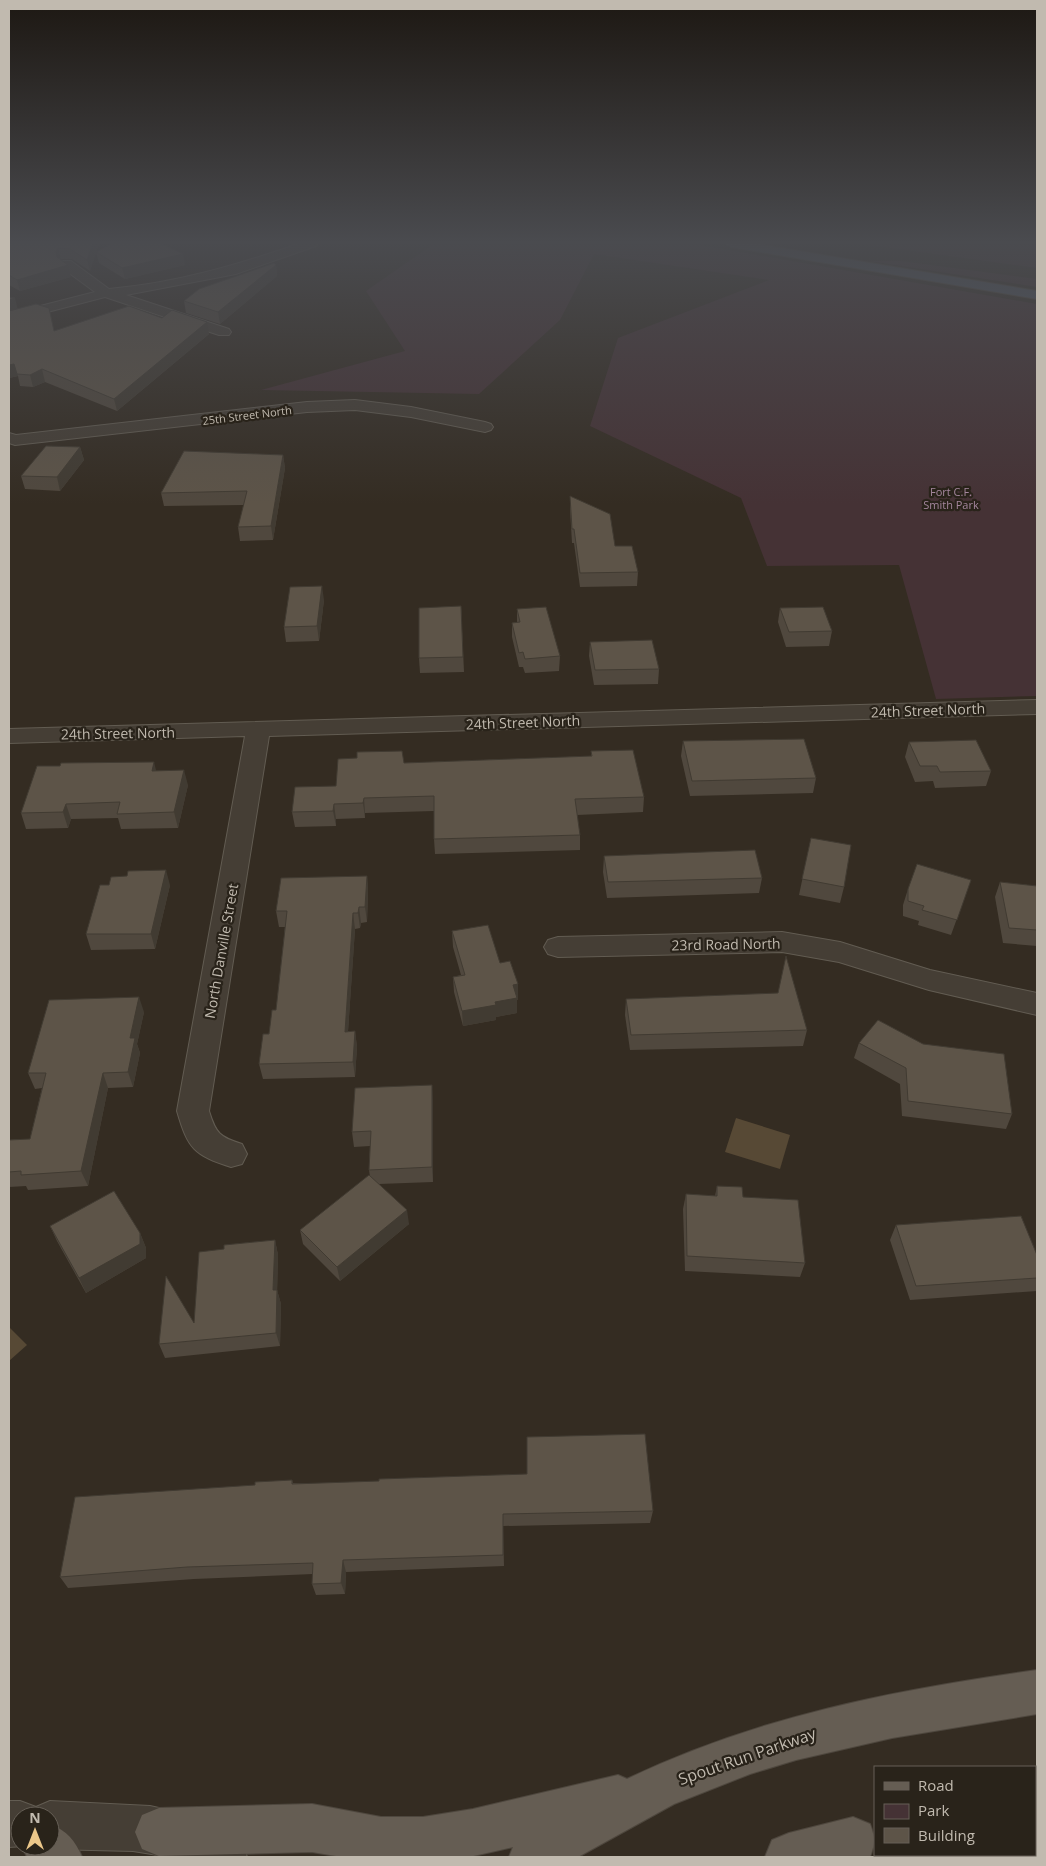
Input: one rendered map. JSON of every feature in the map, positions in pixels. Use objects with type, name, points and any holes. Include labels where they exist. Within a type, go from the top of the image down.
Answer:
[{"type":"main road","name":"Spout Run Parkway","points":[[532,1857],[658,1788],[746,1752],[830,1728],[889,1714],[1037,1692]]},
{"type":"main road","points":[[159,1832],[312,1828],[381,1841],[423,1841],[464,1835],[658,1788]]},
{"type":"main road","points":[[788,1857],[850,1845]]},
{"type":"street","points":[[218,330],[224,332]]},
{"type":"street","name":"25th Street North","points":[[11,441],[307,407],[355,406],[411,412],[485,427]]},
{"type":"street","name":"24th Street North","points":[[9,736],[1037,707]]},
{"type":"street","name":"North Danville Street","points":[[231,1154],[214,1149],[201,1138],[193,1111],[258,730]]},
{"type":"street","name":"23rd Road North","points":[[558,947],[782,942],[840,952],[929,980],[1037,1004]]},
{"type":"street","points":[[60,1825],[138,1829],[159,1832],[180,1837],[223,1857]]},
{"type":"green space","points":[[391,330],[549,330],[479,394],[261,390],[405,351]]},
{"type":"green space","name":"Fort C.F. Smith Park","points":[[639,330],[1037,330],[1037,696],[936,699],[899,565],[767,566],[741,498],[590,426],[618,338]]},
{"type":"shaded area","points":[[736,1118],[790,1135],[780,1169],[725,1152]]},
{"type":"shaded area","points":[[9,1327],[27,1345],[9,1361]]},
{"type":"building","points":[[9,330],[197,330],[114,399],[42,369],[30,375],[17,374],[14,364],[9,365]]},
{"type":"building","points":[[46,446],[80,447],[57,477],[21,476]]},
{"type":"building","points":[[184,451],[283,455],[271,526],[238,527],[247,491],[161,493]]},
{"type":"building","points":[[570,496],[610,514],[615,546],[632,546],[638,572],[580,573],[574,529],[572,529]]},
{"type":"building","points":[[322,586],[317,626],[284,627],[290,587]]},
{"type":"building","points":[[461,606],[463,657],[419,658],[419,608]]},
{"type":"building","points":[[546,607],[560,656],[525,659],[523,652],[519,653],[512,623],[520,622],[517,609]]},
{"type":"building","points":[[823,607],[832,631],[789,632],[780,608]]},
{"type":"building","points":[[652,640],[659,669],[595,670],[590,642]]},
{"type":"building","points":[[804,739],[816,778],[692,781],[683,741]]},
{"type":"building","points":[[976,740],[991,771],[940,772],[937,766],[920,766],[909,742]]},
{"type":"building","points":[[633,750],[644,797],[575,799],[580,835],[434,839],[434,796],[364,798],[363,803],[334,804],[333,811],[292,812],[295,787],[336,786],[338,759],[357,758],[357,752],[402,751],[404,763],[592,756],[591,751]]},
{"type":"building","points":[[154,762],[152,771],[184,770],[174,812],[117,814],[120,802],[66,804],[63,812],[21,813],[37,766],[60,766],[61,763]]},
{"type":"building","points":[[811,838],[851,845],[844,887],[802,879]]},
{"type":"building","points":[[755,850],[762,878],[608,882],[604,856]]},
{"type":"building","points":[[917,864],[971,880],[957,920],[922,910],[924,906],[908,901],[908,889]]},
{"type":"building","points":[[166,870],[151,934],[86,934],[100,885],[109,885],[111,877],[127,876],[128,871]]},
{"type":"building","points":[[367,876],[365,907],[359,907],[358,913],[353,913],[345,1032],[355,1031],[353,1062],[259,1064],[263,1034],[269,1034],[272,1010],[276,1010],[287,911],[276,911],[281,878]]},
{"type":"building","points":[[1000,882],[1037,886],[1037,930],[1009,928]]},
{"type":"building","points":[[488,925],[500,963],[510,961],[518,984],[513,985],[517,998],[495,1002],[496,1005],[462,1011],[453,977],[465,975],[452,931]]},
{"type":"building","points":[[786,956],[807,1030],[631,1035],[626,999],[778,993]]},
{"type":"building","points":[[139,997],[130,1038],[135,1038],[128,1072],[103,1073],[81,1171],[21,1175],[21,1171],[9,1172],[9,1140],[30,1139],[46,1073],[28,1073],[49,1000]]},
{"type":"building","points":[[878,1020],[923,1044],[1004,1054],[1012,1114],[908,1101],[906,1068],[859,1043]]},
{"type":"building","points":[[432,1085],[432,1167],[369,1170],[371,1131],[352,1132],[355,1088]]},
{"type":"building","points":[[369,1175],[407,1210],[337,1267],[300,1230]]},
{"type":"building","points":[[717,1186],[742,1187],[743,1197],[798,1200],[805,1263],[687,1256],[686,1194],[717,1196]]},
{"type":"building","points":[[114,1191],[140,1233],[140,1244],[79,1278],[50,1226]]},
{"type":"building","points":[[1021,1216],[1037,1255],[1037,1278],[916,1286],[896,1225]]},
{"type":"building","points":[[275,1240],[273,1290],[277,1290],[276,1333],[159,1344],[166,1276],[194,1323],[199,1252],[224,1249],[224,1245]]},
{"type":"building","points":[[645,1434],[653,1511],[503,1514],[503,1555],[343,1560],[341,1583],[312,1584],[313,1563],[187,1567],[60,1577],[75,1497],[255,1485],[255,1482],[292,1480],[292,1484],[527,1474],[527,1437]]}]
